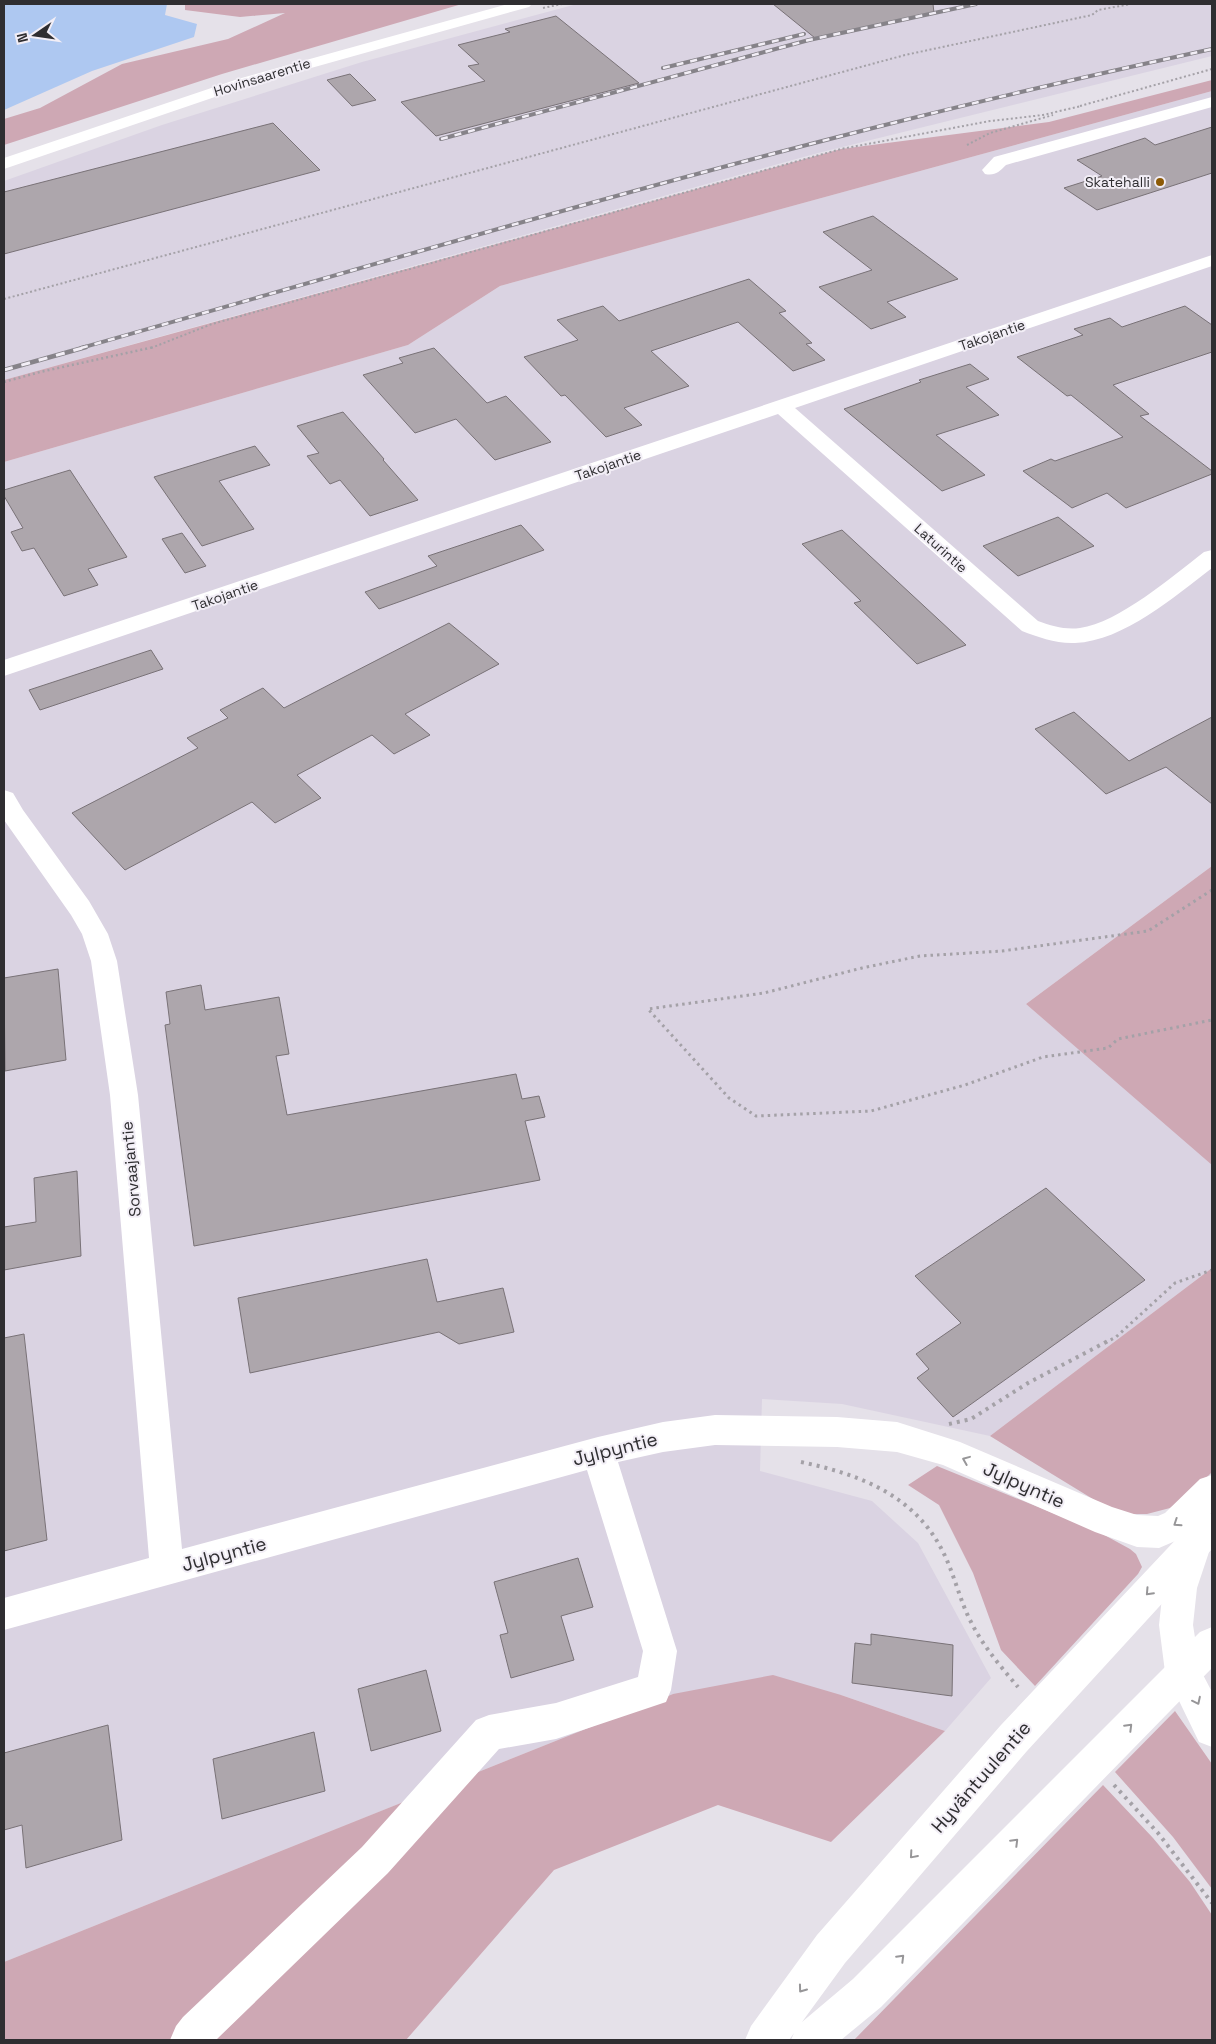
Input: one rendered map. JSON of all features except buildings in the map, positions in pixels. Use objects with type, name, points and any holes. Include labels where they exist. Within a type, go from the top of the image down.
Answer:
[{"type":"main road","name":"Hovinsaarentie","points":[[4,164],[244,82],[524,4]]},
{"type":"main road","points":[[991,170],[1000,161],[1212,102]]},
{"type":"main road","name":"Takojantie","points":[[4,668],[1212,260]]},
{"type":"main road","name":"Laturintie","points":[[781,406],[1030,626],[1051,634],[1081,635],[1122,620],[1212,557]]},
{"type":"main road","name":"Sorvaajantie","points":[[4,798],[14,816],[80,908],[95,934],[104,961],[124,1096],[168,1570]]},
{"type":"main road","name":"Jylpyntie","points":[[4,1614],[598,1452],[663,1437],[715,1430],[837,1432],[897,1437],[948,1452],[1107,1521],[1136,1531],[1159,1532],[1177,1524],[1212,1490]]},
{"type":"main road","points":[[190,2040],[197,2031],[375,1860],[489,1733],[556,1721],[653,1690],[660,1651],[598,1452]]},
{"type":"main road","points":[[1203,1536],[1180,1588],[1176,1624],[1183,1672],[1212,1730]]},
{"type":"main road","name":"Hyväntuulentie","points":[[765,2040],[831,1949],[1014,1738],[1203,1536]]},
{"type":"main road","points":[[811,2040],[866,1993],[1212,1644]]},
{"type":"path","points":[[4,299],[905,55],[1092,15],[1098,10],[1131,4]]},
{"type":"path","points":[[967,145],[990,133],[1212,69]]},
{"type":"path","points":[[4,382],[40,372],[151,348],[221,322],[841,149],[990,121],[1043,115],[1081,106]]},
{"type":"path","points":[[1212,890],[1148,932],[1002,951],[920,956],[862,968],[764,993],[648,1009],[729,1098],[756,1116],[871,1111],[966,1085],[1043,1057],[1108,1048],[1118,1039],[1212,1020]]},
{"type":"path","points":[[944,1426],[971,1419],[1028,1383],[1116,1336],[1174,1283],[1212,1270]]},
{"type":"path","points":[[794,1460],[856,1475],[887,1490],[908,1505],[928,1526],[940,1547],[959,1588],[971,1622],[986,1648],[1018,1687]]},
{"type":"path","points":[[1114,1784],[1158,1833],[1212,1904]]},
{"type":"shaded area","points":[[185,4],[462,4],[222,74],[4,145],[4,119],[40,108],[122,64],[228,39],[285,13],[240,17],[185,10]]},
{"type":"shaded area","points":[[577,4],[1212,4],[1212,56],[818,153],[4,380],[4,181],[162,125],[362,62]]},
{"type":"shaded area","points":[[1212,80],[1212,91],[500,286],[408,345],[4,462],[4,380],[841,149],[1049,122]]},
{"type":"shaded area","points":[[1212,91],[1212,866],[1026,1004],[1212,1162],[1212,1268],[990,1436],[842,1404],[762,1399],[760,1471],[872,1501],[918,1543],[991,1678],[945,1731],[841,1695],[673,1694],[4,1962],[4,462],[408,345],[500,286]]},
{"type":"shaded area","points":[[1212,866],[1212,1165],[1026,1004]]},
{"type":"shaded area","points":[[1212,1268],[1212,1472],[1191,1493],[1170,1508],[1147,1514],[1127,1514],[1101,1504],[990,1436]]},
{"type":"shaded area","points":[[937,1466],[1097,1531],[1130,1549],[1136,1554],[1142,1567],[1138,1574],[1035,1686],[1001,1650],[973,1573],[939,1505],[908,1485]]},
{"type":"shaded area","points":[[773,1675],[841,1695],[945,1731],[831,1842],[718,1805],[554,1870],[406,2040],[4,2040],[4,1962],[673,1694]]},
{"type":"shaded area","points":[[1175,1711],[1212,1764],[1212,1889],[1173,1837],[1115,1772]]},
{"type":"shaded area","points":[[1103,1785],[1153,1838],[1190,1882],[1212,1915],[1212,2040],[854,2040]]},
{"type":"water","points":[[4,4],[167,4],[165,15],[197,24],[194,37],[92,71],[4,110]]},
{"type":"railway","points":[[441,139],[809,40],[976,4]]},
{"type":"railway","points":[[663,68],[804,34]]},
{"type":"railway","points":[[81,348],[494,230],[805,145],[1098,74],[1212,49]]},
{"type":"railway","points":[[4,370],[86,347]]},
{"type":"place","name":"Skatehalli","points":[[1160,182]]}]
